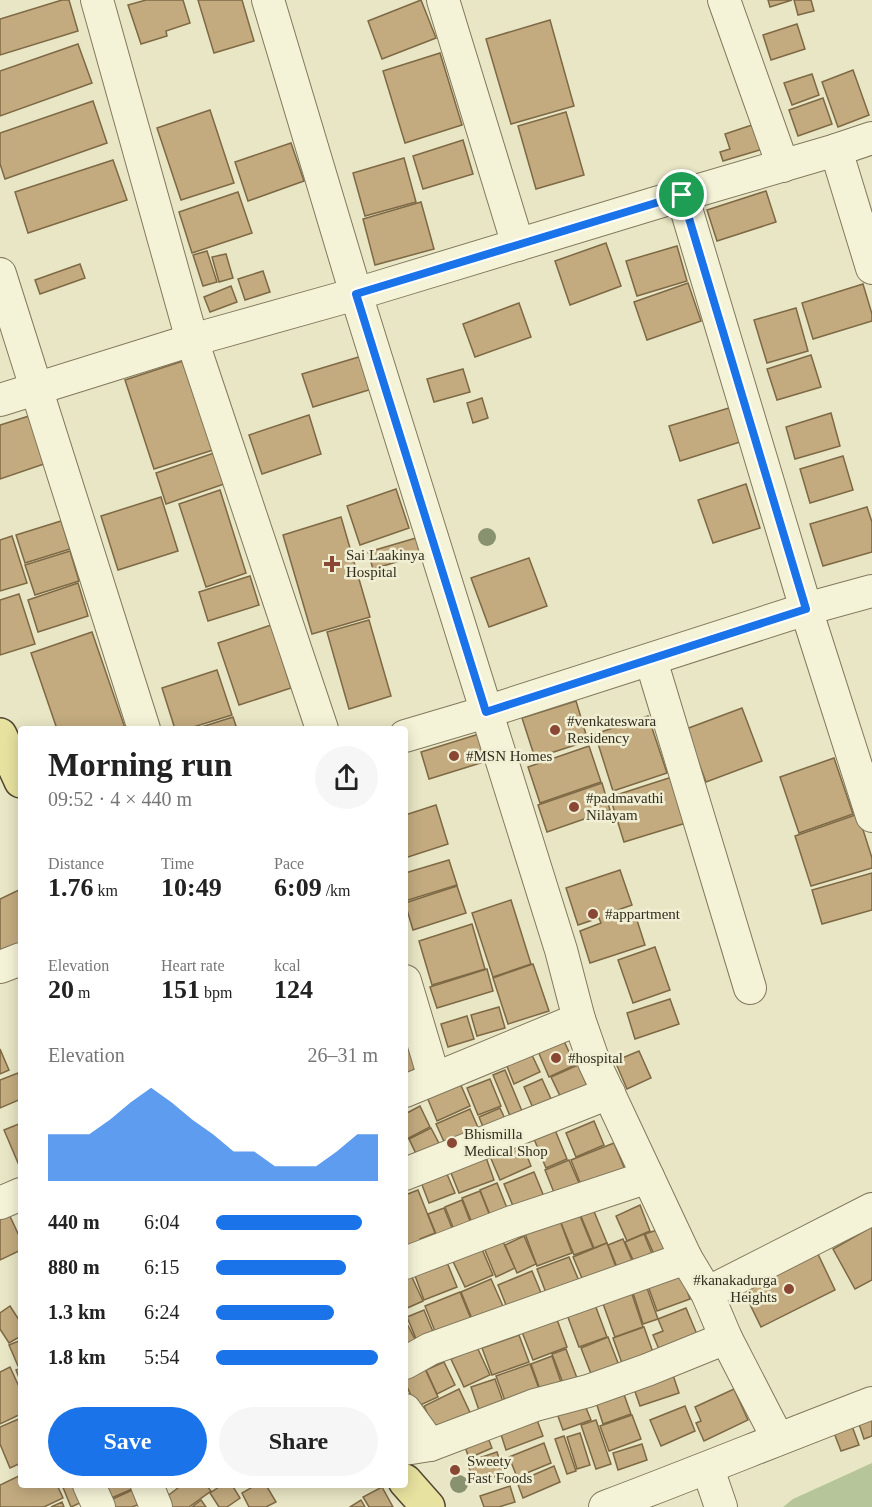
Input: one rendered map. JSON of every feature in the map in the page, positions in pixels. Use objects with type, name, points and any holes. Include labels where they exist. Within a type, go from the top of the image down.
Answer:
[{"type":"main road","points":[[0,735],[18,774]]},
{"type":"main road","points":[[408,1484],[428,1507]]},
{"type":"street","points":[[97,0],[192,340],[321,726]]},
{"type":"street","points":[[268,0],[356,294],[594,1062],[686,1258],[707,1293],[726,1338],[778,1439]]},
{"type":"street","points":[[443,0],[518,245]]},
{"type":"street","points":[[724,0],[783,166]]},
{"type":"street","points":[[0,400],[192,340],[356,294],[872,138]]},
{"type":"street","points":[[836,150],[872,268]]},
{"type":"street","points":[[682,195],[806,609],[872,816]]},
{"type":"street","points":[[0,274],[143,726]]},
{"type":"street","points":[[408,735],[806,609],[872,591]]},
{"type":"street","points":[[651,660],[750,988]]},
{"type":"street","points":[[0,968],[18,960]]},
{"type":"street","points":[[408,991],[434,1078]]},
{"type":"street","points":[[408,1089],[579,1019]]},
{"type":"street","points":[[408,1173],[609,1093]]},
{"type":"street","points":[[408,1262],[512,1222],[648,1177]]},
{"type":"street","points":[[0,1203],[18,1195]]},
{"type":"street","points":[[707,1293],[872,1209]]},
{"type":"street","points":[[408,1361],[430,1349],[686,1258]]},
{"type":"street","points":[[408,1419],[417,1447],[536,1405],[588,1391],[726,1338]]},
{"type":"street","points":[[605,1507],[708,1469],[872,1402]]},
{"type":"street","points":[[708,1469],[721,1507]]},
{"type":"street","points":[[90,1488],[99,1507]]},
{"type":"street","points":[[148,1488],[156,1507]]},
{"type":"green space","points":[[872,1463],[872,1507],[783,1507],[793,1499]]},
{"type":"building","points":[[62,0],[69,0],[78,31],[0,55],[0,19]]},
{"type":"building","points":[[146,0],[183,0],[190,23],[166,31],[167,36],[141,44],[128,5]]},
{"type":"building","points":[[198,0],[242,0],[254,41],[214,53]]},
{"type":"building","points":[[421,0],[436,38],[382,59],[368,21]]},
{"type":"building","points":[[768,0],[792,0],[770,7]]},
{"type":"building","points":[[794,0],[811,0],[814,11],[798,15]]},
{"type":"building","points":[[550,20],[574,106],[511,124],[486,39]]},
{"type":"building","points":[[797,24],[805,49],[771,60],[763,35]]},
{"type":"building","points":[[78,44],[92,83],[0,116],[0,71]]},
{"type":"building","points":[[440,53],[462,125],[405,143],[383,71]]},
{"type":"building","points":[[853,70],[869,115],[838,127],[822,82]]},
{"type":"building","points":[[812,74],[819,95],[792,105],[784,83]]},
{"type":"building","points":[[823,98],[832,124],[798,136],[789,110]]},
{"type":"building","points":[[93,101],[107,143],[5,179],[0,164],[0,133]]},
{"type":"building","points":[[210,110],[234,183],[181,200],[157,128]]},
{"type":"building","points":[[566,112],[584,175],[536,189],[518,126]]},
{"type":"building","points":[[755,124],[763,149],[723,161],[720,152],[730,149],[725,134]]},
{"type":"building","points":[[463,140],[473,174],[423,189],[413,156]]},
{"type":"building","points":[[291,143],[304,181],[248,201],[235,162]]},
{"type":"building","points":[[404,158],[416,202],[365,216],[353,173]]},
{"type":"building","points":[[113,160],[127,200],[28,233],[15,192]]},
{"type":"building","points":[[766,191],[776,222],[717,241],[707,210]]},
{"type":"building","points":[[238,192],[252,233],[192,253],[179,212]]},
{"type":"building","points":[[421,202],[434,249],[375,265],[363,219]]},
{"type":"building","points":[[606,243],[621,286],[570,305],[555,261]]},
{"type":"building","points":[[677,246],[687,281],[637,296],[626,261]]},
{"type":"building","points":[[207,251],[217,282],[203,286],[193,255]]},
{"type":"building","points":[[226,254],[233,278],[219,282],[212,257]]},
{"type":"building","points":[[80,264],[85,278],[40,294],[35,280]]},
{"type":"building","points":[[263,271],[270,292],[245,300],[238,279]]},
{"type":"building","points":[[688,283],[701,321],[647,340],[634,302]]},
{"type":"building","points":[[863,284],[872,321],[813,339],[802,303]]},
{"type":"building","points":[[231,286],[237,302],[210,312],[204,297]]},
{"type":"building","points":[[519,303],[531,337],[475,357],[463,324]]},
{"type":"building","points":[[796,308],[808,351],[767,363],[754,320]]},
{"type":"building","points":[[811,355],[821,387],[777,400],[767,369]]},
{"type":"building","points":[[362,356],[372,389],[313,407],[302,374]]},
{"type":"building","points":[[183,361],[213,450],[154,469],[125,380]]},
{"type":"building","points":[[463,369],[470,392],[434,402],[427,379]]},
{"type":"building","points":[[482,398],[488,418],[473,423],[467,403]]},
{"type":"building","points":[[729,408],[740,442],[680,461],[669,426]]},
{"type":"building","points":[[831,413],[840,446],[795,459],[786,427]]},
{"type":"building","points":[[309,415],[321,454],[262,474],[249,435]]},
{"type":"building","points":[[29,416],[44,464],[0,479],[0,425]]},
{"type":"building","points":[[214,453],[224,484],[166,504],[156,473]]},
{"type":"building","points":[[843,456],[853,490],[810,503],[800,469]]},
{"type":"building","points":[[746,484],[760,528],[713,543],[698,500]]},
{"type":"building","points":[[396,489],[409,528],[360,545],[347,506]]},
{"type":"building","points":[[220,490],[246,573],[206,587],[179,504]]},
{"type":"building","points":[[161,497],[178,551],[118,570],[101,516]]},
{"type":"building","points":[[867,507],[872,522],[872,552],[823,566],[810,524]]},
{"type":"building","points":[[341,517],[370,617],[312,634],[283,535]]},
{"type":"building","points":[[61,521],[70,549],[25,563],[16,535]]},
{"type":"building","points":[[12,536],[27,583],[0,591],[0,540]]},
{"type":"building","points":[[416,538],[420,555],[373,569],[368,552]]},
{"type":"building","points":[[70,551],[79,581],[35,595],[25,565]]},
{"type":"building","points":[[529,558],[547,606],[489,627],[471,578]]},
{"type":"building","points":[[250,576],[259,605],[208,621],[199,592]]},
{"type":"building","points":[[78,583],[88,616],[38,632],[28,600]]},
{"type":"building","points":[[19,594],[35,644],[0,655],[0,600]]},
{"type":"building","points":[[369,620],[391,696],[349,709],[327,632]]},
{"type":"building","points":[[271,625],[291,688],[239,705],[218,643]]},
{"type":"building","points":[[92,632],[124,726],[56,726],[31,653]]},
{"type":"building","points":[[217,670],[232,715],[197,726],[174,726],[162,688]]},
{"type":"building","name":"#venkateswara Residency","points":[[576,701],[588,741],[535,758],[522,718]]},
{"type":"building","points":[[742,708],[762,761],[706,782],[686,729]]},
{"type":"building","points":[[648,716],[667,773],[613,791],[595,734]]},
{"type":"building","points":[[233,717],[236,726],[204,726]]},
{"type":"building","name":"#MSN Homes","points":[[479,734],[487,761],[429,779],[421,752]]},
{"type":"building","points":[[589,746],[601,782],[540,803],[528,767]]},
{"type":"building","points":[[834,758],[853,814],[799,833],[780,777]]},
{"type":"building","points":[[672,777],[686,823],[624,842],[610,797]]},
{"type":"building","name":"#padmavathi Nilayam","points":[[602,783],[610,810],[547,832],[538,805]]},
{"type":"building","points":[[436,805],[448,844],[408,857],[408,814]]},
{"type":"building","points":[[858,814],[872,858],[872,868],[811,886],[795,836]]},
{"type":"building","points":[[449,860],[457,885],[408,900],[408,872]]},
{"type":"building","name":"#appartment","points":[[620,870],[632,905],[612,912],[613,917],[634,911],[645,945],[590,963],[580,931],[601,923],[599,918],[578,925],[566,888]]},
{"type":"building","points":[[872,873],[872,910],[822,924],[812,890]]},
{"type":"building","points":[[457,886],[466,913],[413,930],[408,913],[408,902]]},
{"type":"building","points":[[18,890],[18,945],[0,953],[0,899]]},
{"type":"building","points":[[511,900],[531,964],[493,977],[472,913]]},
{"type":"building","points":[[472,924],[485,969],[432,985],[419,941]]},
{"type":"building","points":[[655,947],[670,990],[633,1003],[618,960]]},
{"type":"building","points":[[533,964],[549,1011],[508,1024],[493,978]]},
{"type":"building","points":[[487,969],[493,991],[437,1008],[430,987]]},
{"type":"building","points":[[670,999],[679,1024],[635,1039],[627,1013]]},
{"type":"building","points":[[499,1007],[505,1028],[477,1036],[471,1015]]},
{"type":"building","points":[[467,1016],[474,1039],[448,1047],[441,1024]]},
{"type":"building","name":"#hospital","points":[[563,1039],[575,1065],[549,1077],[538,1051]]},
{"type":"building","points":[[408,1047],[416,1069],[408,1073]]},
{"type":"building","points":[[0,1049],[9,1070],[0,1074]]},
{"type":"building","points":[[639,1051],[651,1078],[627,1089],[615,1061]]},
{"type":"building","points":[[531,1053],[540,1072],[514,1084],[506,1064]]},
{"type":"building","points":[[578,1065],[588,1088],[562,1100],[551,1077]]},
{"type":"building","points":[[505,1070],[522,1111],[510,1116],[493,1075]]},
{"type":"building","points":[[18,1073],[18,1100],[0,1108],[0,1080]]},
{"type":"building","points":[[490,1079],[501,1106],[478,1115],[467,1088]]},
{"type":"building","points":[[542,1079],[552,1101],[533,1108],[524,1087]]},
{"type":"building","points":[[460,1083],[470,1106],[437,1121],[427,1097]]},
{"type":"building","points":[[420,1106],[430,1127],[408,1138],[408,1112]]},
{"type":"building","points":[[500,1108],[507,1123],[485,1132],[479,1117]]},
{"type":"building","points":[[470,1109],[480,1132],[446,1146],[436,1124]]},
{"type":"building","points":[[594,1121],[604,1145],[576,1157],[566,1133]]},
{"type":"building","points":[[18,1124],[18,1163],[4,1130]]},
{"type":"building","points":[[431,1128],[443,1151],[420,1162],[409,1139]]},
{"type":"building","points":[[555,1130],[567,1159],[546,1168],[534,1139]]},
{"type":"building","points":[[519,1136],[531,1166],[500,1180],[487,1149]]},
{"type":"building","points":[[614,1143],[628,1177],[585,1195],[571,1160]]},
{"type":"building","points":[[483,1149],[494,1180],[459,1193],[447,1163]]},
{"type":"building","points":[[569,1160],[582,1190],[557,1200],[545,1170]]},
{"type":"building","points":[[444,1167],[455,1193],[429,1203],[419,1177]]},
{"type":"building","points":[[534,1172],[547,1204],[517,1216],[504,1184]]},
{"type":"building","points":[[497,1183],[509,1213],[492,1220],[480,1190]]},
{"type":"building","points":[[418,1190],[435,1233],[420,1239],[424,1250],[408,1256],[408,1194]]},
{"type":"building","points":[[480,1191],[492,1221],[474,1228],[462,1198]]},
{"type":"building","points":[[462,1200],[473,1229],[456,1235],[445,1207]]},
{"type":"building","points":[[640,1205],[650,1231],[627,1241],[616,1216]]},
{"type":"building","points":[[444,1208],[456,1238],[440,1244],[428,1214]]},
{"type":"building","points":[[593,1209],[607,1243],[594,1248],[580,1214]]},
{"type":"building","points":[[578,1211],[593,1248],[574,1255],[559,1218]]},
{"type":"building","points":[[8,1212],[18,1234],[18,1251],[0,1260],[0,1216]]},
{"type":"building","points":[[559,1218],[572,1253],[537,1266],[524,1231]]},
{"type":"building","points":[[872,1227],[872,1280],[855,1289],[833,1249]]},
{"type":"building","points":[[660,1229],[670,1255],[657,1261],[645,1234]]},
{"type":"building","points":[[644,1234],[655,1261],[637,1269],[625,1242]]},
{"type":"building","points":[[500,1235],[515,1268],[496,1277],[482,1243]]},
{"type":"building","points":[[524,1236],[536,1264],[517,1273],[505,1245]]},
{"type":"building","points":[[623,1239],[636,1270],[621,1277],[608,1245]]},
{"type":"building","points":[[479,1242],[493,1275],[465,1287],[450,1255]]},
{"type":"building","points":[[607,1243],[617,1270],[584,1283],[573,1257]]},
{"type":"building","name":"#kanakadurga Heights","points":[[817,1252],[835,1290],[761,1327],[742,1288]]},
{"type":"building","points":[[569,1257],[582,1288],[549,1301],[537,1269]]},
{"type":"building","points":[[446,1260],[457,1287],[424,1300],[414,1273]]},
{"type":"building","points":[[532,1271],[544,1300],[510,1315],[498,1285]]},
{"type":"building","points":[[680,1271],[690,1299],[657,1311],[647,1283]]},
{"type":"building","points":[[411,1275],[423,1301],[408,1308],[408,1276]]},
{"type":"building","points":[[491,1279],[506,1313],[475,1326],[461,1292]]},
{"type":"building","points":[[647,1288],[658,1319],[643,1324],[633,1293]]},
{"type":"building","points":[[631,1291],[643,1327],[615,1337],[602,1301]]},
{"type":"building","points":[[460,1292],[473,1324],[438,1339],[425,1306]]},
{"type":"building","points":[[594,1302],[607,1337],[579,1347],[566,1312]]},
{"type":"building","points":[[10,1306],[18,1318],[18,1338],[9,1343],[0,1329],[0,1313]]},
{"type":"building","points":[[686,1308],[701,1344],[663,1359],[653,1335],[663,1331],[658,1319]]},
{"type":"building","points":[[424,1310],[436,1339],[419,1346],[408,1317]]},
{"type":"building","points":[[555,1314],[567,1347],[533,1360],[520,1327]]},
{"type":"building","points":[[408,1326],[419,1347],[408,1352]]},
{"type":"building","points":[[644,1327],[655,1358],[624,1369],[613,1338]]},
{"type":"building","points":[[519,1335],[529,1362],[492,1375],[482,1348]]},
{"type":"building","points":[[608,1337],[620,1368],[593,1379],[581,1348]]},
{"type":"building","points":[[18,1341],[18,1366],[9,1345]]},
{"type":"building","points":[[477,1347],[490,1375],[464,1387],[451,1359]]},
{"type":"building","points":[[566,1349],[577,1378],[563,1383],[552,1354]]},
{"type":"building","points":[[552,1356],[563,1388],[542,1395],[531,1364]]},
{"type":"building","points":[[444,1362],[455,1385],[437,1394],[426,1370]]},
{"type":"building","points":[[530,1364],[542,1397],[508,1409],[496,1376]]},
{"type":"building","points":[[10,1367],[18,1384],[18,1415],[0,1424],[0,1372]]},
{"type":"building","points":[[425,1369],[438,1397],[416,1407],[408,1389],[408,1377]]},
{"type":"building","points":[[671,1369],[679,1393],[640,1406],[632,1383]]},
{"type":"building","points":[[495,1379],[505,1407],[481,1416],[471,1387]]},
{"type":"building","points":[[621,1386],[631,1414],[603,1424],[594,1396]]},
{"type":"building","points":[[459,1389],[474,1421],[438,1437],[424,1406]]},
{"type":"building","points":[[734,1389],[748,1420],[704,1441],[696,1423],[701,1421],[695,1407]]},
{"type":"building","points":[[582,1398],[591,1420],[563,1430],[555,1408]]},
{"type":"building","points":[[685,1406],[695,1431],[661,1446],[650,1420]]},
{"type":"building","points":[[872,1409],[872,1436],[864,1439],[856,1415]]},
{"type":"building","points":[[534,1412],[543,1436],[506,1450],[498,1425]]},
{"type":"building","points":[[632,1415],[641,1439],[609,1451],[600,1426]]},
{"type":"building","points":[[849,1418],[859,1445],[841,1451],[831,1425]]},
{"type":"building","points":[[18,1419],[18,1464],[10,1468],[0,1444],[0,1427]]},
{"type":"building","points":[[596,1420],[611,1464],[596,1469],[581,1425]]},
{"type":"building","points":[[485,1430],[492,1448],[469,1458],[462,1439]]},
{"type":"building","points":[[580,1433],[590,1465],[577,1469],[567,1437]]},
{"type":"building","points":[[564,1436],[576,1471],[567,1474],[555,1439]]},
{"type":"building","points":[[544,1443],[551,1463],[517,1477],[509,1457]]},
{"type":"building","points":[[642,1444],[647,1460],[618,1470],[613,1453]]},
{"type":"building","points":[[497,1452],[504,1473],[475,1484],[467,1462]]},
{"type":"building","points":[[554,1466],[560,1482],[523,1498],[517,1482]]},
{"type":"building","points":[[18,1476],[18,1488],[58,1488],[63,1498],[44,1507],[0,1507],[0,1485]]},
{"type":"building","points":[[510,1486],[515,1502],[499,1507],[484,1507],[480,1496]]},
{"type":"building","points":[[63,1488],[86,1488],[91,1498],[71,1507]]},
{"type":"building","points":[[94,1488],[134,1488],[100,1503]]},
{"type":"building","points":[[139,1488],[145,1502],[132,1507],[108,1507],[106,1502]]},
{"type":"building","points":[[178,1488],[208,1488],[211,1491],[189,1507],[168,1507],[162,1500]]},
{"type":"building","points":[[218,1488],[234,1488],[240,1498],[227,1507],[219,1507],[210,1493]]},
{"type":"building","points":[[251,1488],[268,1488],[276,1502],[266,1507],[249,1507],[242,1493]]},
{"type":"building","points":[[383,1488],[393,1507],[369,1507],[363,1497]]},
{"type":"building","points":[[201,1500],[206,1507],[192,1507]]},
{"type":"building","points":[[361,1500],[365,1507],[350,1507]]},
{"type":"building","points":[[62,1502],[64,1507],[51,1507]]},
{"type":"place","name":"Sai Laakinya Hospital","points":[[332,564]]},
{"type":"place","name":"#venkateswara Residency","points":[[555,730]]},
{"type":"place","name":"#MSN Homes","points":[[454,756]]},
{"type":"place","name":"#padmavathi Nilayam","points":[[574,807]]},
{"type":"place","name":"#appartment","points":[[593,914]]},
{"type":"place","name":"#hospital","points":[[556,1058]]},
{"type":"place","name":"Bhismilla Medical Shop","points":[[452,1143]]},
{"type":"place","name":"#kanakadurga Heights","points":[[789,1289]]},
{"type":"place","name":"Sweety Fast Foods","points":[[455,1470]]},
{"type":"route","points":[[682,195],[806,609],[486,712],[356,294],[682,195]]}]
